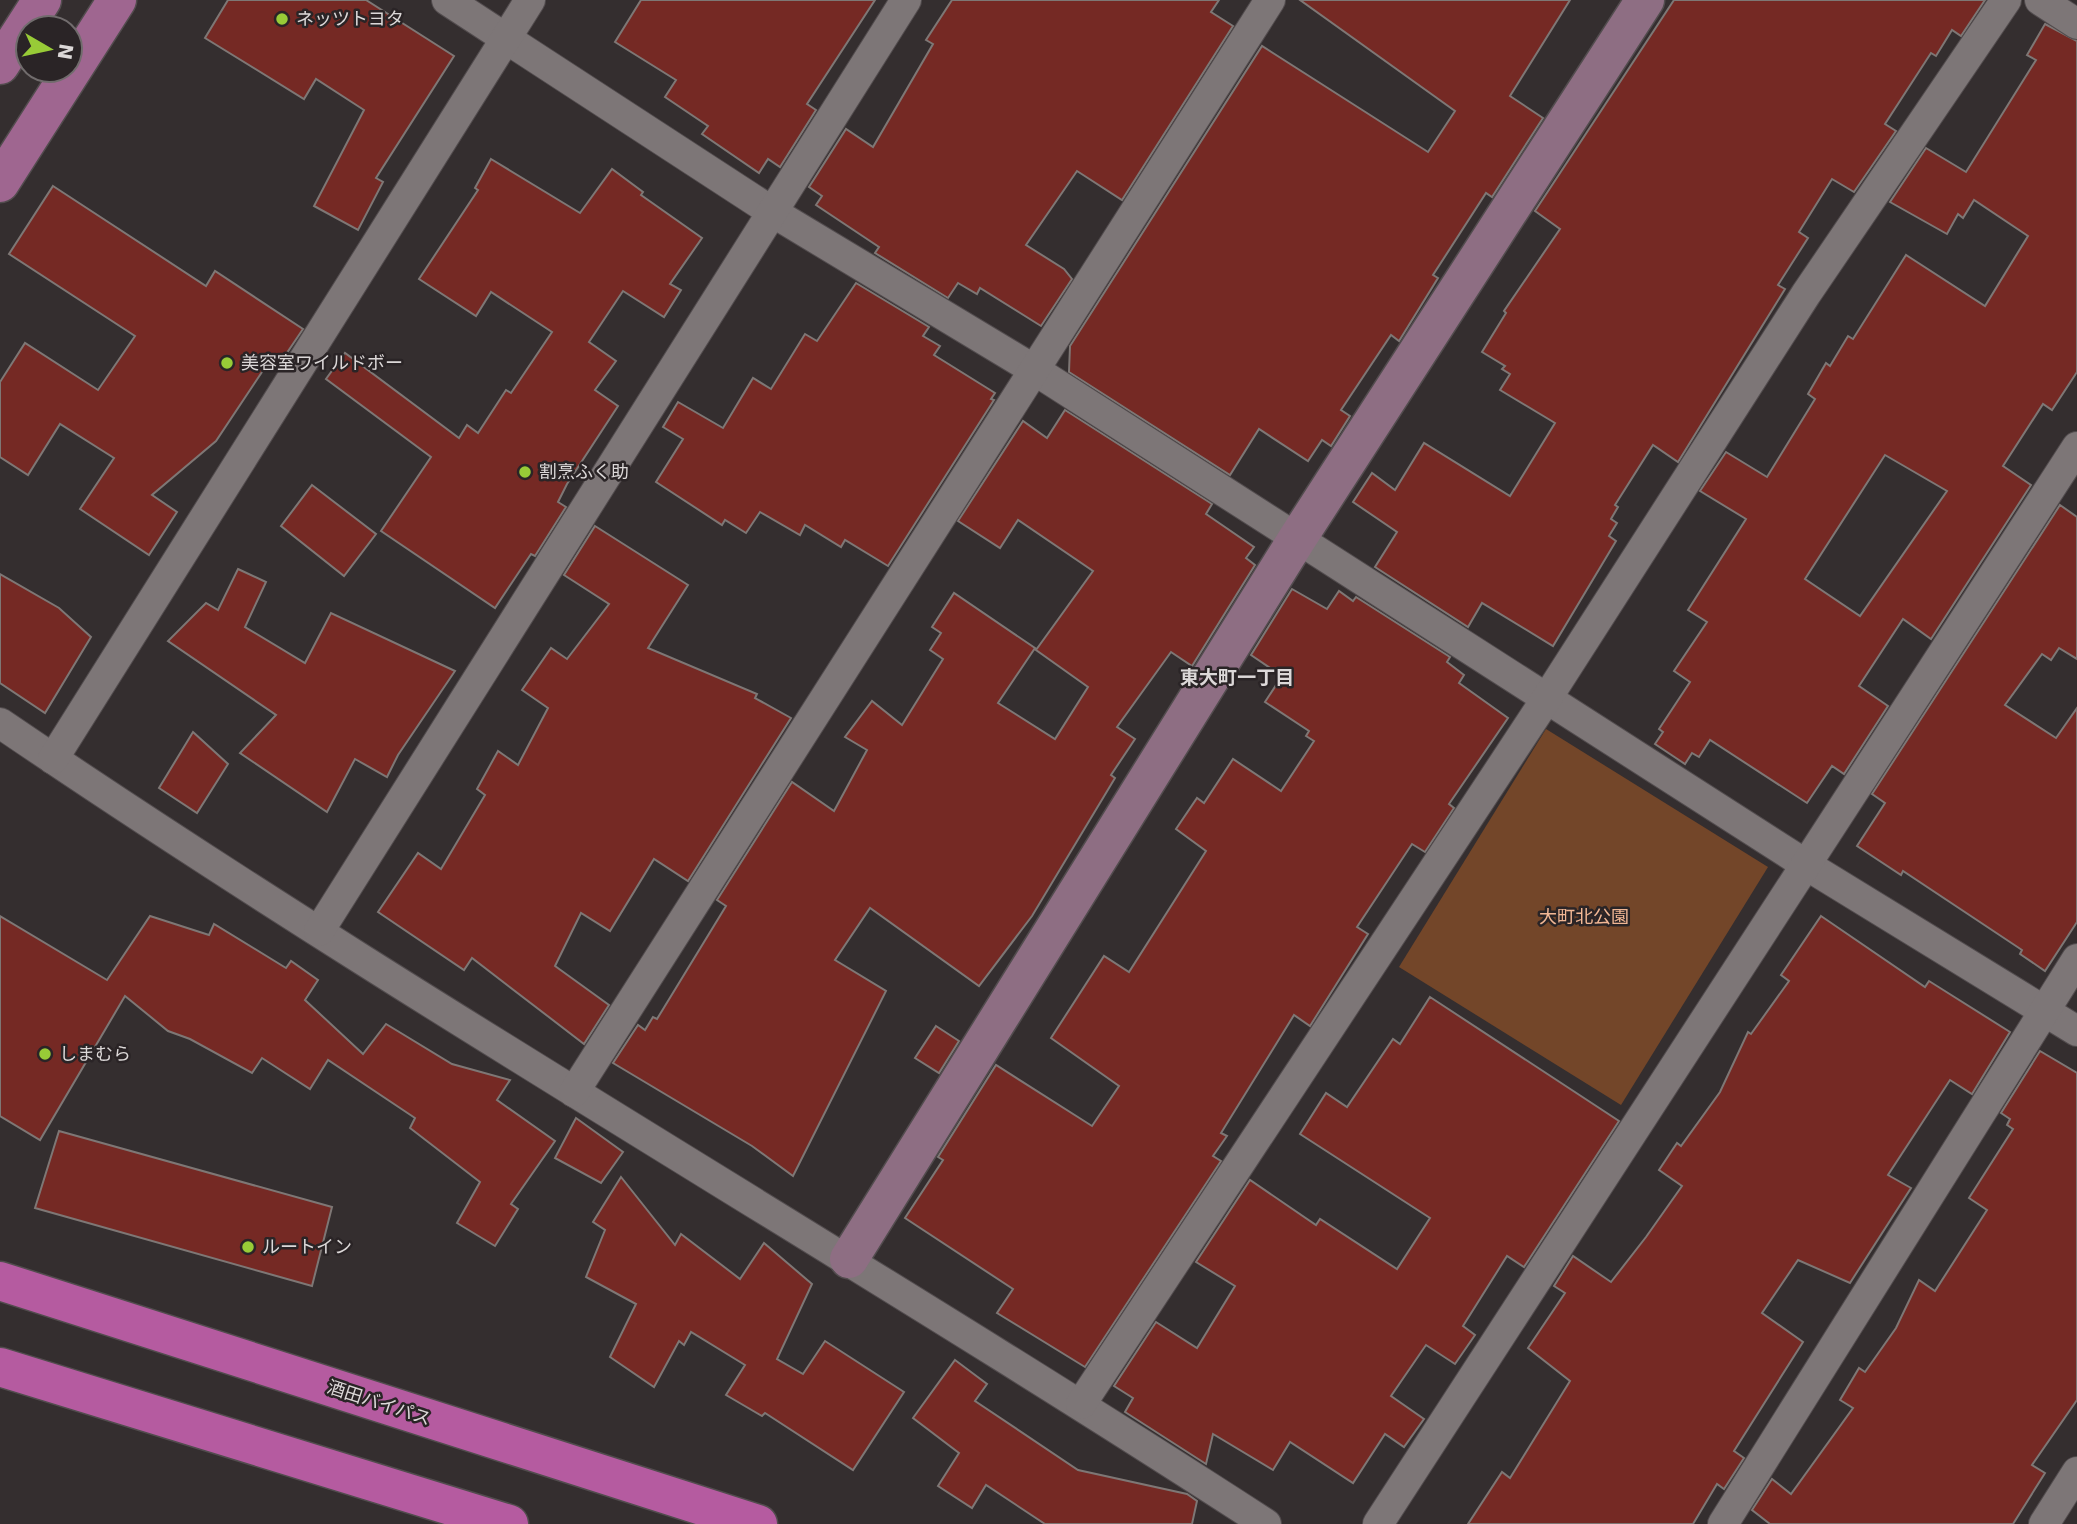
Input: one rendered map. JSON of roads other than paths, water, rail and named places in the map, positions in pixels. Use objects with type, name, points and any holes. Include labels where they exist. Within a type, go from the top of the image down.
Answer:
[{"type":"highway","name":"酒田バイパス","points":[[0,1281],[758,1524]]},
{"type":"highway","points":[[0,1367],[509,1524]]},
{"type":"main road","points":[[0,65],[42,0]]},
{"type":"main road","points":[[0,183],[117,0]]},
{"type":"street","points":[[447,0],[774,213],[1033,369],[1808,866],[2077,1031]]},
{"type":"street","points":[[53,759],[530,0]]},
{"type":"street","points":[[319,931],[906,0]]},
{"type":"street","points":[[573,1092],[1270,0]]},
{"type":"street","points":[[849,1259],[1297,539],[1645,0]]},
{"type":"street","points":[[1081,1404],[1547,698],[1806,294],[2006,0]]},
{"type":"street","points":[[2040,0],[2077,24]]},
{"type":"street","points":[[1378,1524],[1808,866],[2077,447]]},
{"type":"street","points":[[0,723],[319,931],[573,1092],[849,1259],[1266,1524]]},
{"type":"street","points":[[1723,1524],[2077,959]]},
{"type":"street","points":[[2043,1524],[2077,1472]]},
{"type":"place","name":"ネッツトヨタ","points":[[282,19]]},
{"type":"place","name":"美容室ワイルドボー","points":[[227,363]]},
{"type":"place","name":"割烹ふく助","points":[[525,472]]},
{"type":"place","name":"しまむら","points":[[45,1054]]},
{"type":"place","name":"ルートイン","points":[[248,1247]]},
{"type":"district","name":"東大町一丁目","points":[[1237,677]]},
{"type":"park label","name":"大町北公園","points":[[1584,917]]}]
